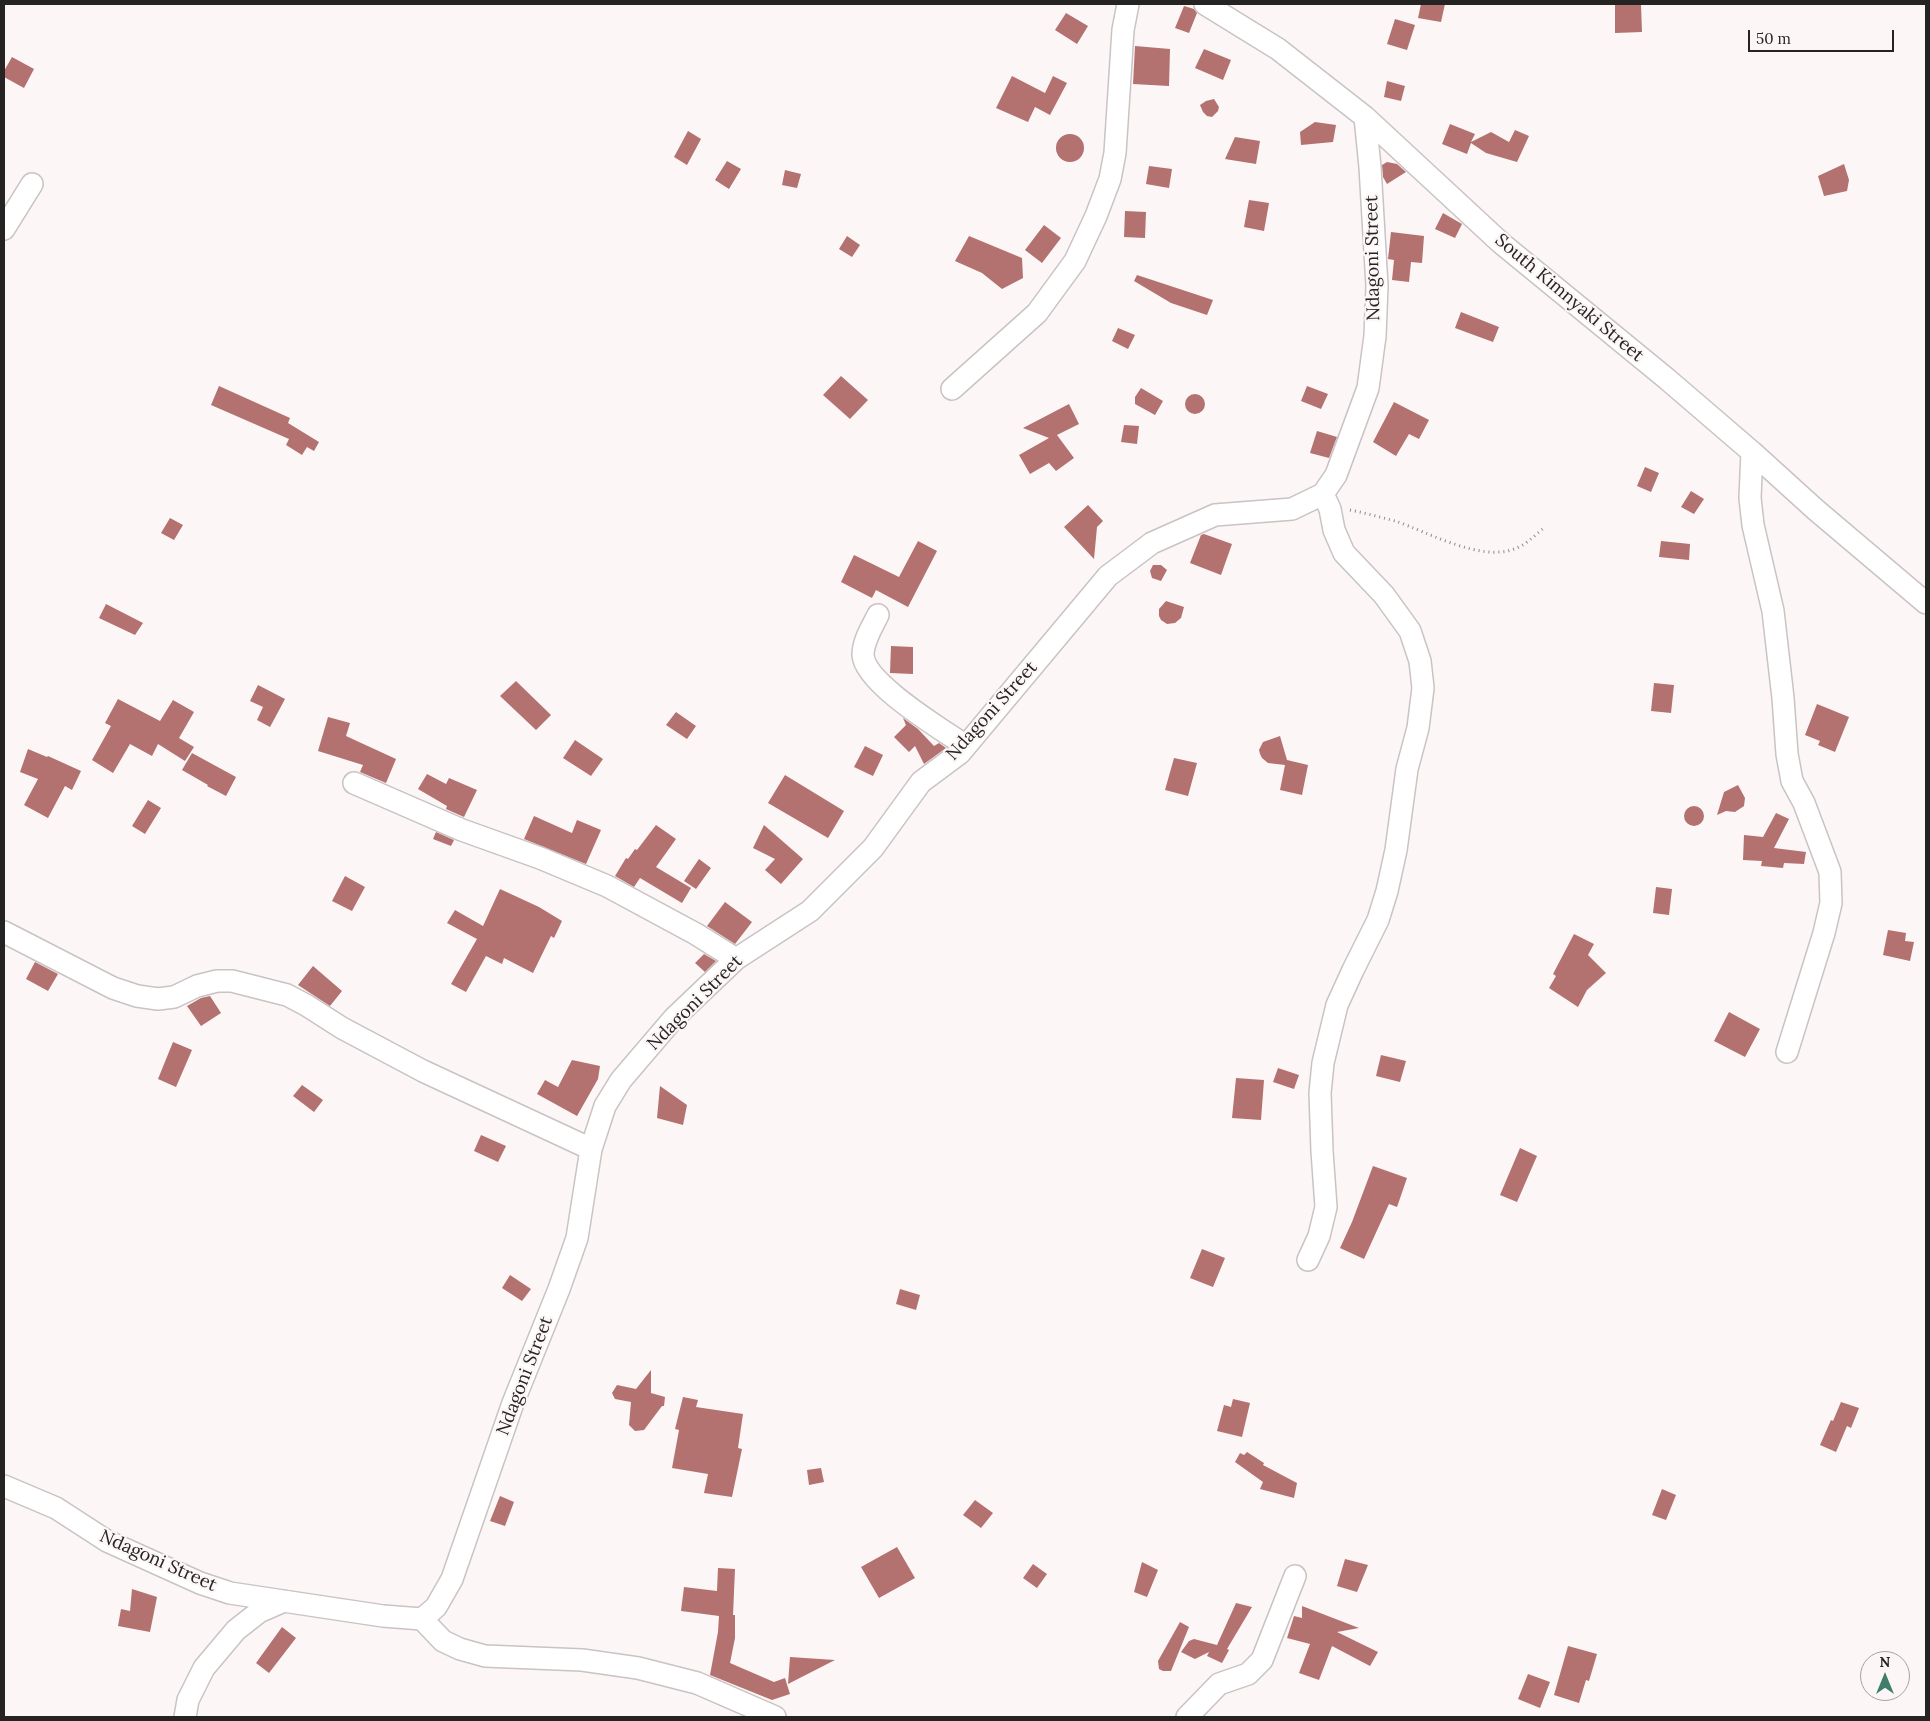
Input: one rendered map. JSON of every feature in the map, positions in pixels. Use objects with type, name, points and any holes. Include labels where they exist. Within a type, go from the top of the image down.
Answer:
[{"type":"street","points":[[952,389],[1038,313],[1075,261],[1096,216],[1110,179],[1115,153],[1123,30],[1128,4]]},
{"type":"street","name":"South Kimnyaki Street","points":[[1205,4],[1278,49],[1365,117],[1502,242],[1752,452],[1816,510],[1926,603]]},
{"type":"street","name":"Ndagoni Street","points":[[4,1486],[56,1508],[107,1541],[200,1583],[230,1593],[422,1620],[436,1606],[452,1579],[513,1403],[560,1289],[577,1238],[591,1149],[605,1106],[621,1080],[674,1018],[736,959],[810,911],[873,848],[921,782],[960,753],[1108,576],[1152,544],[1214,515],[1292,509],[1326,502],[1368,388],[1375,336],[1377,286],[1370,166],[1365,117]]},
{"type":"street","points":[[4,229],[32,184]]},
{"type":"street","points":[[1752,452],[1751,507],[1753,525],[1773,611],[1784,698],[1787,754],[1792,781],[1804,803],[1830,872],[1831,903],[1824,933],[1787,1052]]},
{"type":"street","points":[[1308,1260],[1319,1236],[1326,1207],[1322,1151],[1321,1102],[1323,1063],[1337,1006],[1378,920],[1387,891],[1396,850],[1407,769],[1418,728],[1424,688],[1420,661],[1410,631],[1384,595],[1344,552],[1334,530],[1326,502]]},
{"type":"street","points":[[878,615],[865,643],[863,656],[867,668],[878,682],[902,701],[966,746]]},
{"type":"street","points":[[354,783],[462,830],[540,858],[607,886],[696,934],[736,959]]},
{"type":"street","points":[[4,932],[113,988],[137,996],[158,999],[174,997],[197,986],[217,981],[232,981],[287,995],[306,1004],[342,1028],[423,1071],[591,1149]]},
{"type":"street","points":[[1187,1717],[1219,1684],[1230,1682],[1248,1674],[1262,1660],[1295,1576]]},
{"type":"street","points":[[185,1717],[188,1700],[204,1668],[236,1630],[259,1612],[284,1601]]},
{"type":"street","points":[[422,1620],[444,1641],[485,1656],[582,1660],[638,1668],[697,1683],[768,1716]]},
{"type":"path","points":[[1326,502],[1396,522],[1475,549],[1495,552],[1513,550],[1526,543],[1545,527]]},
{"type":"building","points":[[1421,4],[1445,4],[1441,22],[1418,18]]},
{"type":"building","points":[[1615,5],[1641,5],[1642,32],[1615,33]]},
{"type":"building","points":[[1184,6],[1194,9],[1197,13],[1189,33],[1175,28]]},
{"type":"building","points":[[1066,13],[1088,26],[1077,44],[1055,30]]},
{"type":"building","points":[[1395,19],[1415,25],[1407,50],[1387,44]]},
{"type":"building","points":[[1135,46],[1170,49],[1169,86],[1133,84]]},
{"type":"building","points":[[1204,49],[1231,60],[1223,80],[1195,68]]},
{"type":"building","points":[[12,57],[34,69],[24,88],[4,77],[4,71]]},
{"type":"building","points":[[1012,76],[1045,93],[1053,76],[1067,83],[1050,115],[1035,107],[1028,122],[996,108]]},
{"type":"building","points":[[1387,81],[1405,86],[1401,101],[1384,97]]},
{"type":"building","points":[[1214,99],[1219,107],[1218,111],[1212,117],[1207,116],[1200,105]]},
{"type":"building","points":[[1315,122],[1336,125],[1333,142],[1301,145],[1300,132]]},
{"type":"building","points":[[1450,124],[1475,134],[1471,142],[1491,132],[1509,142],[1515,130],[1529,136],[1517,162],[1486,153],[1471,143],[1467,154],[1442,144]]},
{"type":"building","points":[[688,131],[701,139],[687,165],[674,157]]},
{"type":"building","points":[[1070,134],[1080,138],[1084,148],[1080,158],[1070,162],[1060,158],[1056,148],[1060,138]]},
{"type":"building","points":[[1235,137],[1260,141],[1256,164],[1225,159]]},
{"type":"building","points":[[727,161],[741,169],[729,189],[715,180]]},
{"type":"building","points":[[1387,162],[1397,164],[1406,172],[1387,184],[1383,177],[1382,165]]},
{"type":"building","points":[[1844,164],[1849,180],[1847,191],[1824,196],[1818,176]]},
{"type":"building","points":[[1149,166],[1172,169],[1169,188],[1146,184]]},
{"type":"building","points":[[785,170],[801,174],[797,188],[782,185]]},
{"type":"building","points":[[1249,200],[1269,203],[1264,231],[1244,227]]},
{"type":"building","points":[[1125,211],[1146,212],[1145,238],[1124,237]]},
{"type":"building","points":[[1443,213],[1462,224],[1455,238],[1435,229]]},
{"type":"building","points":[[1044,225],[1061,238],[1042,263],[1025,250]]},
{"type":"building","points":[[1391,232],[1424,236],[1422,263],[1411,262],[1409,282],[1392,280],[1394,260],[1388,259]]},
{"type":"building","points":[[847,236],[860,245],[852,257],[839,249]]},
{"type":"building","points":[[969,236],[1022,258],[1023,278],[1002,289],[982,273],[955,261]]},
{"type":"building","points":[[1137,275],[1213,300],[1207,315],[1171,303],[1134,281]]},
{"type":"building","points":[[1461,312],[1499,327],[1493,342],[1455,328]]},
{"type":"building","points":[[1118,328],[1135,335],[1128,349],[1112,341]]},
{"type":"building","points":[[841,376],[868,400],[850,419],[823,395]]},
{"type":"building","points":[[219,386],[290,418],[288,423],[319,442],[314,451],[307,447],[302,455],[286,445],[289,439],[211,405]]},
{"type":"building","points":[[1307,386],[1328,394],[1321,409],[1301,401]]},
{"type":"building","points":[[1141,388],[1163,401],[1155,415],[1135,404],[1135,397]]},
{"type":"building","points":[[1195,394],[1202,397],[1205,404],[1202,411],[1195,414],[1188,411],[1185,404],[1188,397]]},
{"type":"building","points":[[1394,402],[1429,420],[1419,439],[1409,434],[1396,456],[1373,442]]},
{"type":"building","points":[[1069,404],[1079,424],[1057,435],[1074,458],[1056,471],[1049,463],[1030,474],[1019,455],[1049,438],[1023,428]]},
{"type":"building","points":[[1124,425],[1139,426],[1137,444],[1121,442]]},
{"type":"building","points":[[1317,431],[1337,437],[1329,458],[1310,453]]},
{"type":"building","points":[[1645,467],[1659,473],[1651,492],[1637,486]]},
{"type":"building","points":[[1691,491],[1704,499],[1694,514],[1681,507]]},
{"type":"building","points":[[1088,505],[1103,521],[1097,527],[1094,559],[1064,527]]},
{"type":"building","points":[[170,518],[183,525],[174,540],[161,533]]},
{"type":"building","points":[[1204,534],[1232,544],[1221,575],[1190,563],[1201,535]]},
{"type":"building","points":[[918,541],[937,551],[908,607],[876,590],[872,598],[841,582],[854,555],[899,577]]},
{"type":"building","points":[[1661,541],[1690,544],[1689,560],[1659,557]]},
{"type":"building","points":[[1153,565],[1161,565],[1167,570],[1161,581],[1152,578],[1150,571]]},
{"type":"building","points":[[1166,601],[1184,607],[1181,618],[1175,623],[1167,624],[1159,616],[1159,609]]},
{"type":"building","points":[[106,604],[143,623],[135,635],[99,618]]},
{"type":"building","points":[[891,646],[913,647],[913,674],[890,673]]},
{"type":"building","points":[[516,681],[551,715],[536,730],[500,696]]},
{"type":"building","points":[[1654,683],[1674,685],[1671,713],[1651,711]]},
{"type":"building","points":[[258,685],[285,699],[270,727],[257,720],[263,707],[250,701]]},
{"type":"building","points":[[118,699],[160,721],[173,700],[194,712],[179,738],[194,747],[185,761],[158,744],[152,756],[130,744],[113,773],[92,760],[111,726],[105,723]]},
{"type":"building","points":[[1817,704],[1849,717],[1835,752],[1818,745],[1820,741],[1805,735]]},
{"type":"building","points":[[676,712],[696,726],[687,739],[666,725]]},
{"type":"building","points":[[328,717],[350,723],[346,736],[396,759],[386,783],[360,772],[363,765],[318,751]]},
{"type":"building","points":[[903,718],[918,729],[934,746],[939,743],[946,748],[924,764],[915,746],[909,752],[894,737],[906,725]]},
{"type":"building","points":[[1280,736],[1287,760],[1308,765],[1302,795],[1280,790],[1285,765],[1268,763],[1260,754],[1259,750],[1263,742]]},
{"type":"building","points":[[575,740],[603,759],[591,776],[563,758]]},
{"type":"building","points":[[865,746],[883,755],[873,776],[854,767]]},
{"type":"building","points":[[28,749],[81,771],[72,790],[65,786],[48,818],[24,805],[38,779],[20,772]]},
{"type":"building","points":[[192,753],[236,777],[226,796],[182,770]]},
{"type":"building","points":[[1174,758],[1197,763],[1188,796],[1165,790]]},
{"type":"building","points":[[427,774],[446,784],[449,778],[477,790],[464,817],[446,809],[447,806],[418,789]]},
{"type":"building","points":[[785,775],[844,811],[828,838],[768,803]]},
{"type":"building","points":[[1738,785],[1745,798],[1744,806],[1735,812],[1726,811],[1717,815],[1724,792]]},
{"type":"building","points":[[148,800],[161,808],[145,834],[132,826]]},
{"type":"building","points":[[1694,806],[1701,809],[1704,816],[1701,823],[1694,826],[1687,823],[1684,816],[1687,809]]},
{"type":"building","points":[[1776,813],[1789,819],[1774,848],[1806,852],[1804,864],[1784,863],[1783,868],[1761,866],[1762,861],[1743,860],[1744,835],[1763,837]]},
{"type":"building","points":[[534,816],[572,833],[577,820],[601,830],[586,864],[524,839]]},
{"type":"building","points":[[656,825],[676,839],[656,867],[691,888],[682,903],[640,878],[634,887],[615,876],[626,858],[628,859],[635,849],[637,850]]},
{"type":"building","points":[[764,825],[803,859],[781,884],[765,870],[775,859],[753,848]]},
{"type":"building","points":[[436,832],[454,840],[451,846],[433,839]]},
{"type":"building","points":[[699,859],[711,868],[696,889],[684,881]]},
{"type":"building","points":[[345,876],[365,887],[352,911],[332,901]]},
{"type":"building","points":[[1656,887],[1672,889],[1669,915],[1653,913]]},
{"type":"building","points":[[500,889],[539,907],[562,921],[554,938],[551,936],[533,973],[504,958],[502,964],[486,956],[466,992],[451,984],[477,939],[447,923],[455,910],[483,926]]},
{"type":"building","points":[[725,902],[752,922],[735,944],[707,926]]},
{"type":"building","points":[[1888,930],[1906,933],[1905,941],[1914,942],[1910,961],[1883,955]]},
{"type":"building","points":[[1574,934],[1594,944],[1588,955],[1606,973],[1587,990],[1578,1007],[1549,988],[1556,976],[1553,974]]},
{"type":"building","points":[[704,954],[716,961],[705,972],[695,963]]},
{"type":"building","points":[[35,962],[58,974],[48,991],[26,979]]},
{"type":"building","points":[[313,966],[342,991],[330,1006],[298,985]]},
{"type":"building","points":[[210,996],[221,1013],[201,1026],[187,1006],[201,998]]},
{"type":"building","points":[[1729,1012],[1760,1029],[1745,1057],[1714,1041]]},
{"type":"building","points":[[173,1042],[192,1050],[176,1087],[158,1079]]},
{"type":"building","points":[[1381,1055],[1406,1061],[1400,1082],[1376,1076]]},
{"type":"building","points":[[572,1060],[600,1066],[598,1079],[577,1116],[537,1094],[545,1080],[558,1087]]},
{"type":"building","points":[[1278,1068],[1299,1075],[1294,1089],[1273,1082]]},
{"type":"building","points":[[1236,1078],[1264,1080],[1261,1120],[1232,1118]]},
{"type":"building","points":[[302,1085],[323,1100],[314,1112],[293,1096]]},
{"type":"building","points":[[660,1086],[687,1105],[683,1125],[657,1118]]},
{"type":"building","points":[[481,1135],[506,1146],[498,1162],[474,1151]]},
{"type":"building","points":[[1520,1148],[1537,1156],[1517,1202],[1500,1195]]},
{"type":"building","points":[[1373,1166],[1407,1178],[1397,1207],[1389,1204],[1364,1259],[1340,1248]]},
{"type":"building","points":[[1202,1249],[1225,1258],[1213,1287],[1190,1278]]},
{"type":"building","points":[[510,1275],[531,1289],[522,1301],[502,1288]]},
{"type":"building","points":[[900,1289],[920,1295],[916,1310],[896,1304]]},
{"type":"building","points":[[651,1370],[651,1393],[665,1397],[664,1406],[662,1406],[644,1430],[635,1431],[629,1425],[631,1402],[615,1399],[612,1393],[617,1385],[636,1389]]},
{"type":"building","points":[[683,1397],[698,1400],[696,1407],[743,1414],[738,1448],[742,1449],[732,1497],[704,1493],[708,1474],[672,1468],[679,1430],[675,1429]]},
{"type":"building","points":[[1233,1399],[1250,1403],[1242,1437],[1217,1431],[1224,1405],[1231,1407]]},
{"type":"building","points":[[1841,1402],[1859,1408],[1851,1428],[1847,1426],[1836,1452],[1820,1445]]},
{"type":"building","points":[[1247,1452],[1264,1463],[1263,1465],[1297,1483],[1294,1498],[1260,1489],[1263,1482],[1235,1462],[1240,1453],[1244,1455]]},
{"type":"building","points":[[821,1468],[824,1482],[809,1485],[807,1470]]},
{"type":"building","points":[[1662,1489],[1676,1495],[1666,1520],[1652,1515]]},
{"type":"building","points":[[500,1496],[514,1502],[505,1526],[490,1521]]},
{"type":"building","points":[[975,1500],[993,1513],[981,1528],[963,1515]]},
{"type":"building","points":[[897,1547],[915,1578],[879,1598],[861,1567]]},
{"type":"building","points":[[1345,1559],[1368,1565],[1357,1592],[1337,1586]]},
{"type":"building","points":[[1142,1562],[1158,1570],[1147,1597],[1134,1592]]},
{"type":"building","points":[[1033,1564],[1047,1574],[1037,1588],[1023,1578]]},
{"type":"building","points":[[718,1568],[735,1569],[733,1615],[735,1615],[735,1638],[730,1663],[774,1682],[785,1678],[790,1694],[772,1700],[710,1675],[719,1616],[681,1611],[684,1587],[717,1591]]},
{"type":"building","points":[[132,1589],[157,1597],[150,1632],[118,1626],[121,1609],[130,1611]]},
{"type":"building","points":[[1236,1603],[1252,1607],[1227,1649],[1229,1650],[1222,1663],[1207,1656],[1209,1652],[1195,1659],[1181,1652],[1189,1641],[1194,1639],[1217,1645]]},
{"type":"building","points":[[1302,1606],[1359,1628],[1337,1632],[1378,1652],[1370,1666],[1332,1646],[1319,1680],[1299,1673],[1310,1644],[1287,1638],[1294,1616],[1302,1618]]},
{"type":"building","points":[[1180,1622],[1189,1627],[1171,1671],[1163,1671],[1159,1669],[1158,1661]]},
{"type":"building","points":[[282,1627],[296,1638],[269,1673],[256,1663]]},
{"type":"building","points":[[1568,1646],[1597,1654],[1589,1681],[1586,1680],[1579,1703],[1554,1695]]},
{"type":"building","points":[[790,1657],[835,1660],[788,1684]]},
{"type":"building","points":[[1528,1674],[1550,1682],[1540,1708],[1518,1699]]}]
